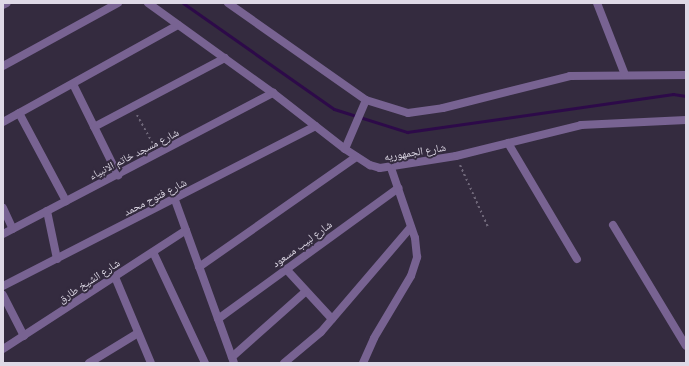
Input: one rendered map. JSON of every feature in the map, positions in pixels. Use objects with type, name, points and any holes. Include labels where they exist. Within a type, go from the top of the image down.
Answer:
[{"type":"street","points":[[3,5],[7,3]]},
{"type":"street","points":[[3,66],[118,3]]},
{"type":"street","name":"شارع الجمهوريه","points":[[148,3],[274,93],[345,149],[370,165],[391,168],[456,156],[581,125],[686,120]]},
{"type":"street","points":[[228,3],[366,100],[408,113],[430,111],[570,76],[686,75]]},
{"type":"street","points":[[597,3],[625,75]]},
{"type":"street","points":[[3,122],[178,25]]},
{"type":"street","points":[[94,127],[133,108],[225,58]]},
{"type":"street","points":[[73,84],[118,175]]},
{"type":"street","name":"شارع مسجد خاتم الانبياء","points":[[3,234],[274,93]]},
{"type":"street","points":[[345,149],[366,100]]},
{"type":"street","points":[[19,113],[66,201]]},
{"type":"street","name":"شارع فتوح محمد","points":[[3,286],[175,200],[315,126]]},
{"type":"street","points":[[508,143],[577,259]]},
{"type":"street","points":[[200,267],[356,157]]},
{"type":"street","points":[[363,363],[374,338],[411,276],[417,257],[411,227],[391,168]]},
{"type":"street","name":"شارع لبيب مسعود","points":[[218,319],[398,188]]},
{"type":"street","points":[[175,200],[233,360],[306,291]]},
{"type":"street","points":[[3,208],[13,229]]},
{"type":"street","points":[[47,211],[57,258]]},
{"type":"street","points":[[613,225],[686,346]]},
{"type":"street","points":[[284,363],[313,340],[411,227]]},
{"type":"street","name":"شارع الشيخ طارق","points":[[3,349],[186,230]]},
{"type":"street","points":[[153,252],[205,363]]},
{"type":"street","points":[[286,269],[332,318]]},
{"type":"street","points":[[115,277],[151,363]]},
{"type":"street","points":[[3,295],[24,336]]},
{"type":"street","points":[[90,363],[138,333]]},
{"type":"path","points":[[133,108],[159,154]]},
{"type":"path","points":[[456,156],[488,227]]},
{"type":"waterway","points":[[183,3],[334,109],[407,132],[673,94],[686,96]]}]
